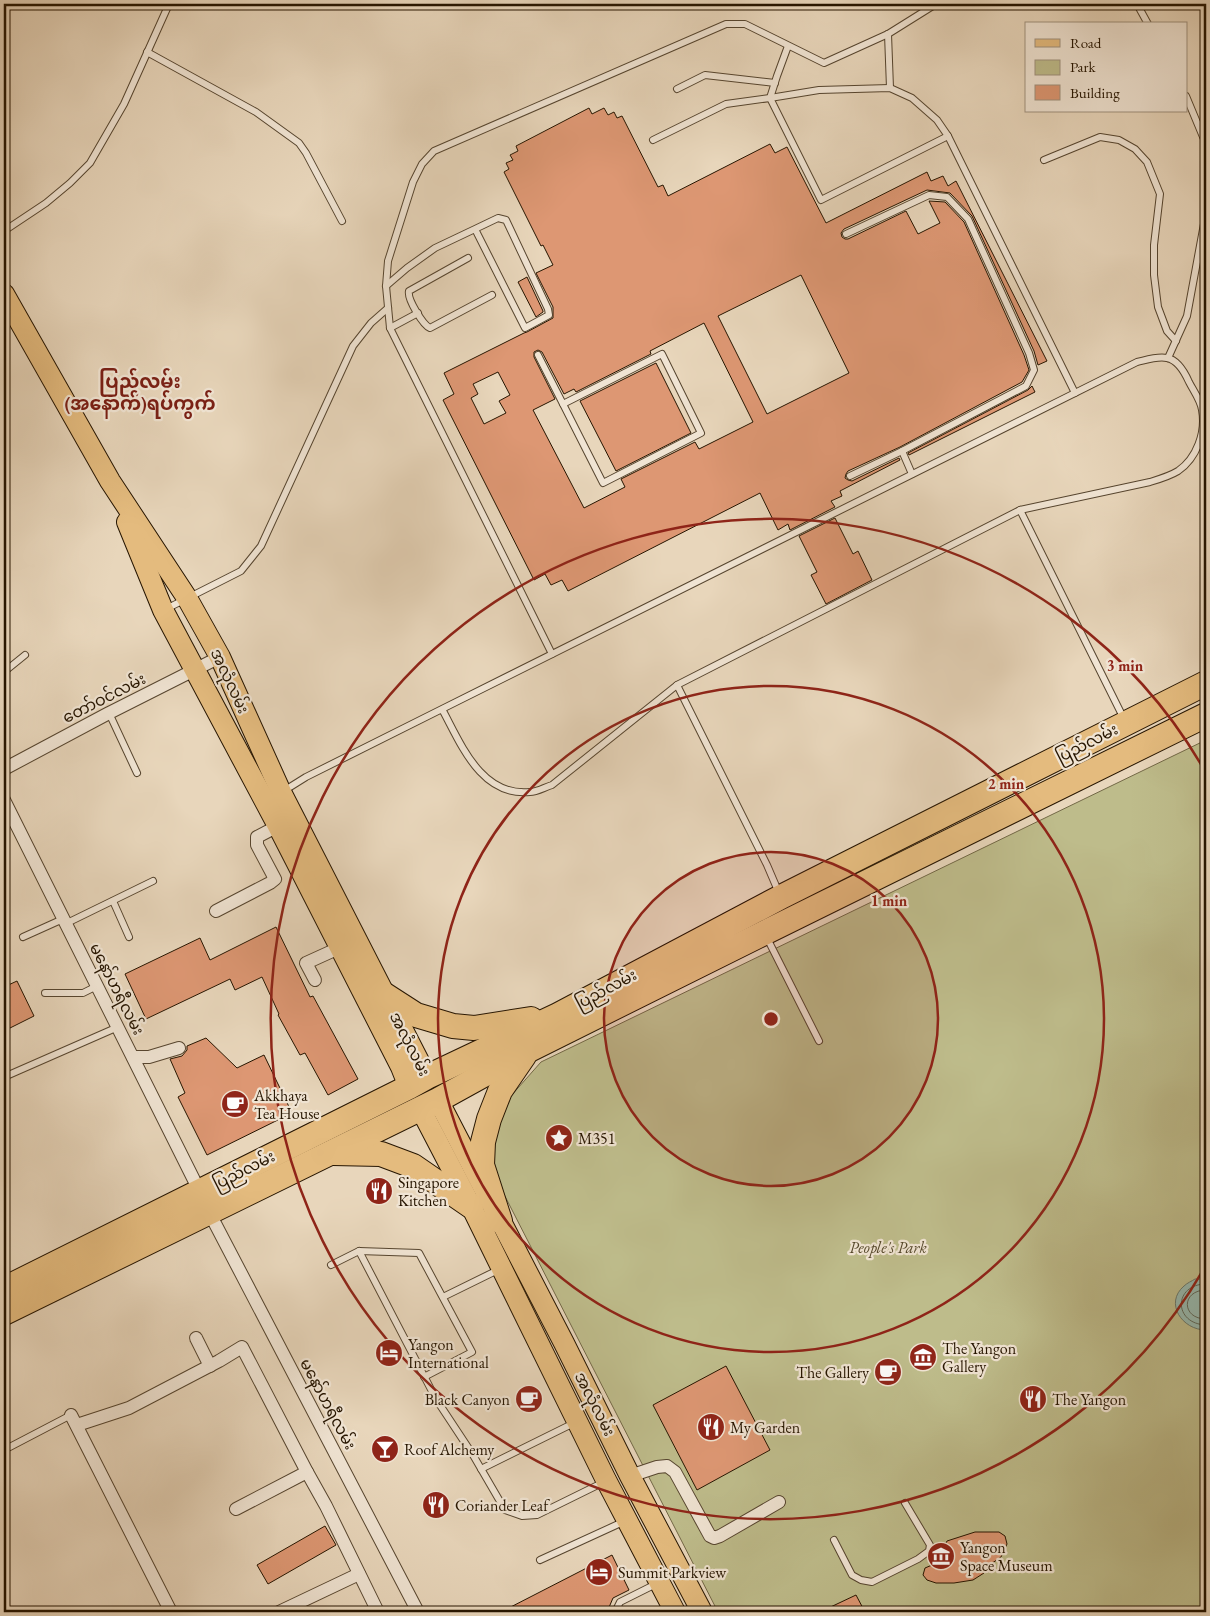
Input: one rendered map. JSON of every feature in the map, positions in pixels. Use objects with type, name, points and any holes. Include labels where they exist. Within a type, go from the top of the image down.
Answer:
[{"type":"highway","name":"ပြည်လမ်း","points":[[4,1313],[205,1202],[423,1093],[527,1051],[764,933],[1132,736],[1206,683]]},
{"type":"highway","name":"ပြည်လမ်း","points":[[4,1289],[205,1202],[329,1153],[423,1093],[558,1015],[781,897],[1132,736],[1206,715]]},
{"type":"highway","points":[[385,995],[416,1015],[453,1026],[474,1028],[558,1015]]},
{"type":"highway","points":[[500,1221],[482,1165],[483,1142],[500,1091],[527,1051]]},
{"type":"highway","points":[[329,1153],[381,1154],[414,1166],[471,1206]]},
{"type":"main road","name":"အလုံလမ်း","points":[[4,294],[110,481],[187,598],[220,657],[272,797],[278,826],[339,948],[400,1067],[423,1093],[500,1221],[699,1611]]},
{"type":"main road","name":"အလုံလမ်း","points":[[110,481],[163,610],[195,669],[272,797],[385,995],[423,1093],[471,1206],[606,1480],[675,1612]]},
{"type":"main road","points":[[502,1268],[519,1258]]},
{"type":"street","name":"တော်ဝင်လမ်း","points":[[4,769],[220,657]]},
{"type":"street","name":"မနော်ဟရီလမ်း","points":[[4,800],[205,1202],[418,1612]]},
{"type":"street","points":[[216,911],[275,879],[257,845],[257,838],[278,826]]},
{"type":"street","points":[[315,980],[306,963],[339,948]]},
{"type":"street","points":[[133,1057],[149,1057],[178,1048]]},
{"type":"street","points":[[196,1338],[210,1366]]},
{"type":"street","points":[[171,1612],[74,1420],[129,1408],[210,1366],[242,1347],[326,1506],[378,1612]]},
{"type":"street","points":[[630,1476],[657,1467],[668,1466],[675,1472],[710,1536],[714,1538],[779,1502]]},
{"type":"street","points":[[236,1509],[307,1472]]},
{"type":"street","points":[[278,1612],[359,1574]]},
{"type":"lane","points":[[4,231],[46,203],[90,163],[124,104],[169,4]]},
{"type":"lane","points":[[552,654],[390,328],[386,286],[388,261],[413,182],[422,164],[434,152],[726,24],[745,24],[824,62],[888,34],[936,4]]},
{"type":"lane","points":[[1137,4],[1147,22]]},
{"type":"lane","points":[[888,34],[890,88]]},
{"type":"lane","points":[[788,46],[770,98],[821,200],[948,136]]},
{"type":"lane","points":[[147,52],[256,112],[299,143],[342,222]]},
{"type":"lane","points":[[677,89],[705,75],[775,83]]},
{"type":"lane","points":[[653,140],[726,104],[818,90],[890,88],[912,98],[937,120],[948,136],[1075,393]]},
{"type":"lane","points":[[1188,101],[1206,144]]},
{"type":"lane","points":[[1044,160],[1100,137],[1119,140],[1135,149],[1147,162],[1160,194],[1154,245],[1154,275],[1158,307],[1167,331],[1176,341]]},
{"type":"lane","points":[[846,234],[929,195],[946,197],[968,219],[1029,353],[1034,370],[1026,386],[850,476]]},
{"type":"lane","points":[[1168,358],[1187,316],[1206,213]]},
{"type":"lane","points":[[386,286],[435,248],[498,218],[506,220],[548,309],[549,315],[525,328],[475,229]]},
{"type":"lane","points":[[468,258],[410,291],[409,296],[427,327],[430,328],[492,295]]},
{"type":"lane","points":[[163,610],[241,571],[261,546],[352,346],[371,323],[388,308]]},
{"type":"lane","points":[[390,328],[418,313]]},
{"type":"lane","points":[[538,355],[603,483],[701,433],[662,354],[563,404]]},
{"type":"lane","points":[[272,797],[306,777],[442,709],[552,654],[912,474],[1137,362],[1155,358],[1168,358],[1184,370],[1202,409],[1202,433],[1191,459],[1179,471],[1166,477],[1020,510],[677,685],[552,784],[531,792],[497,787],[473,766],[442,709]]},
{"type":"lane","points":[[902,451],[912,474]]},
{"type":"lane","points":[[1020,510],[1110,688],[1132,736]]},
{"type":"lane","points":[[4,672],[25,655]]},
{"type":"lane","points":[[677,685],[767,865],[781,897]]},
{"type":"lane","points":[[109,713],[137,773]]},
{"type":"lane","points":[[23,937],[113,901],[153,881]]},
{"type":"lane","points":[[113,901],[129,937]]},
{"type":"lane","points":[[764,933],[819,1041]]},
{"type":"lane","points":[[45,994],[83,993],[97,986]]},
{"type":"lane","points":[[4,1077],[118,1027]]},
{"type":"lane","points":[[359,1250],[424,1378],[505,1510],[522,1516],[537,1515],[606,1480]]},
{"type":"lane","points":[[331,1265],[359,1250],[419,1253],[472,1352],[424,1378]]},
{"type":"lane","points":[[443,1297],[502,1268]]},
{"type":"lane","points":[[4,1450],[74,1420]]},
{"type":"lane","points":[[481,1469],[577,1421]]},
{"type":"lane","points":[[834,1540],[852,1575],[861,1580],[872,1582],[918,1560],[929,1551],[930,1545],[905,1503]]},
{"type":"lane","points":[[540,1560],[627,1520]]},
{"type":"lane","points":[[618,1612],[617,1608],[620,1602],[660,1583]]},
{"type":"green space","name":"People's Park","points":[[1206,740],[1206,1612],[718,1612],[490,1167],[502,1106],[541,1062]]},
{"type":"water","points":[[1195,1279],[1206,1279],[1206,1330],[1197,1329],[1183,1321],[1176,1307],[1178,1293],[1185,1285]]},
{"type":"building","points":[[589,108],[592,114],[604,108],[608,115],[614,112],[617,118],[622,116],[658,187],[663,185],[668,196],[770,144],[775,153],[787,147],[826,223],[927,172],[931,181],[943,176],[948,186],[956,181],[1047,361],[1038,365],[1034,351],[972,216],[950,193],[927,190],[844,229],[841,233],[842,237],[848,239],[906,211],[918,234],[940,223],[929,201],[945,202],[964,222],[1024,355],[1029,370],[1022,382],[900,447],[848,471],[845,478],[852,481],[899,458],[900,460],[840,491],[842,496],[831,501],[835,507],[790,530],[788,524],[778,530],[760,493],[568,591],[562,580],[551,585],[545,574],[534,580],[443,400],[454,394],[444,373],[553,318],[553,307],[536,273],[553,265],[543,245],[541,246],[504,172],[509,169],[506,163],[513,160],[510,155],[518,151],[516,146]],"holes":[[[801,275],[849,373],[767,414],[718,316]],[[704,323],[753,422],[699,449],[695,442],[621,479],[625,487],[584,508],[533,410],[555,399],[534,357],[534,352],[538,350],[542,352],[564,394],[574,389],[576,392],[651,354],[650,351]],[[498,372],[510,395],[499,401],[506,413],[484,424],[471,398],[478,394],[473,384]]]},
{"type":"building","points":[[527,277],[543,311],[536,317],[518,282]]},
{"type":"building","points":[[656,363],[691,433],[616,471],[580,401]]},
{"type":"building","points":[[1032,386],[1035,392],[909,455],[908,453],[1028,390]]},
{"type":"building","points":[[835,518],[853,554],[858,551],[872,580],[826,604],[811,575],[817,572],[799,536]]},
{"type":"building","points":[[276,927],[310,997],[313,996],[358,1079],[328,1095],[305,1053],[300,1055],[278,1015],[262,977],[235,990],[230,979],[146,1019],[125,974],[200,938],[210,960]]},
{"type":"building","points":[[17,981],[34,1016],[4,1031],[4,987]]},
{"type":"building","points":[[206,1038],[237,1068],[264,1055],[292,1113],[207,1155],[178,1097],[185,1093],[170,1059],[182,1056],[187,1050],[187,1046]]},
{"type":"building","name":"My Garden","points":[[726,1366],[770,1450],[697,1490],[653,1405]]},
{"type":"building","points":[[325,1526],[336,1545],[268,1584],[257,1565]]},
{"type":"building","points":[[975,1532],[999,1532],[1005,1536],[1007,1544],[1001,1557],[988,1566],[984,1573],[973,1580],[936,1583],[927,1580],[923,1575],[925,1568],[944,1560],[944,1547],[947,1541]]},
{"type":"building","name":"Summit Parkview","points":[[612,1555],[629,1590],[613,1598],[607,1612],[501,1612]]},
{"type":"building","points":[[856,1595],[865,1612],[820,1612]]},
{"type":"place","name":"Akkhaya Tea House","points":[[235,1104]]},
{"type":"place","name":"M351","points":[[559,1138]]},
{"type":"place","name":"Singapore Kitchen","points":[[379,1191]]},
{"type":"place","name":"Yangon International","points":[[389,1353]]},
{"type":"place","name":"The Yangon Gallery","points":[[923,1357]]},
{"type":"place","name":"The Gallery","points":[[888,1372]]},
{"type":"place","name":"Black Canyon","points":[[529,1399]]},
{"type":"place","name":"The Yangon","points":[[1033,1399]]},
{"type":"place","name":"My Garden","points":[[711,1427]]},
{"type":"place","name":"Roof Alchemy","points":[[385,1449]]},
{"type":"place","name":"Coriander Leaf","points":[[436,1505]]},
{"type":"place","name":"Yangon Space Museum","points":[[941,1556]]},
{"type":"place","name":"Summit Parkview","points":[[599,1572]]},
{"type":"district","name":"ပြည်လမ်း (အနောက်)ရပ်ကွက်","points":[[140,392]]}]
